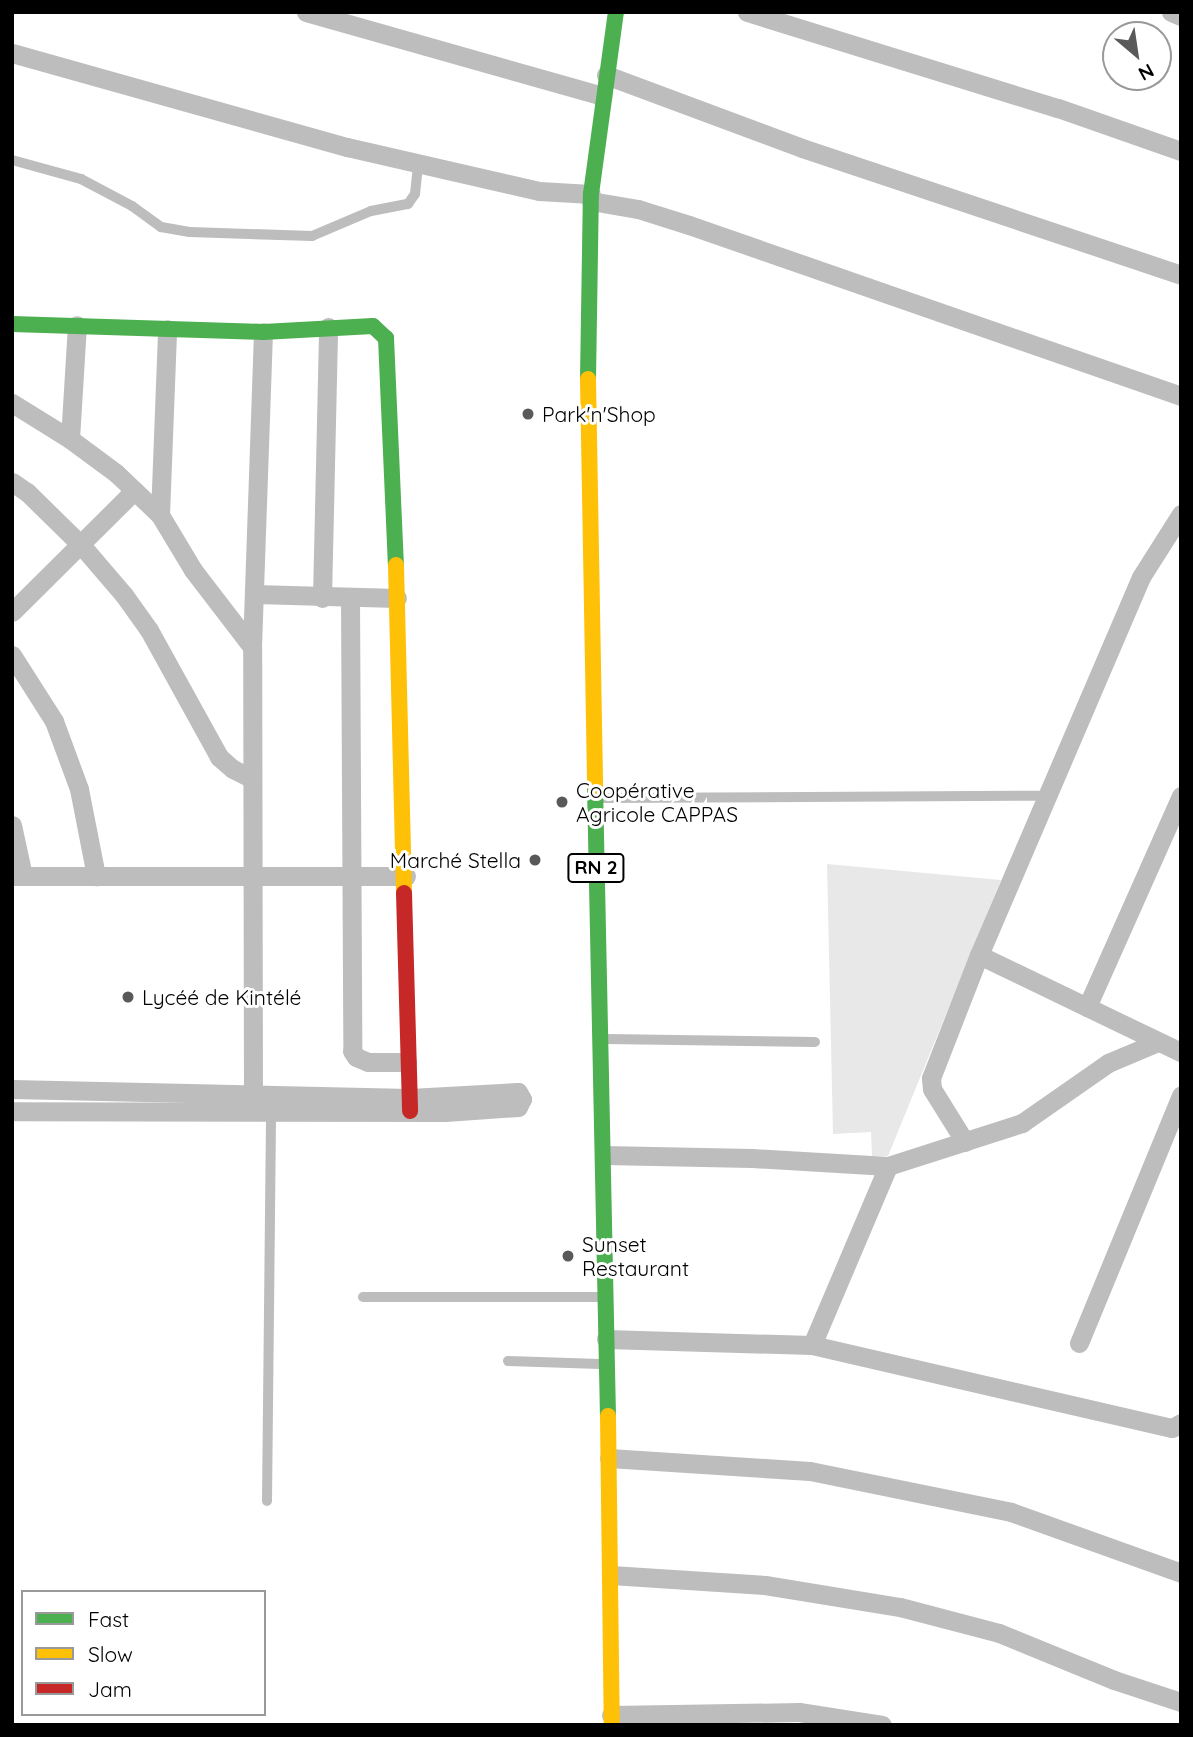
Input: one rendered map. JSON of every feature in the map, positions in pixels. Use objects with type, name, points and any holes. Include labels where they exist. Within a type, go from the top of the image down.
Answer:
[{"type":"main road","name":"RN 2","points":[[612,1720],[604,1155],[589,555],[588,258],[591,197],[616,12]]},
{"type":"main road","points":[[12,324],[262,332],[373,326],[387,338],[397,598],[410,1105]]},
{"type":"street","points":[[306,12],[603,96]]},
{"type":"street","points":[[747,12],[1058,108],[1181,151]]},
{"type":"street","points":[[1171,12],[1181,16]]},
{"type":"street","points":[[12,53],[347,148],[539,191],[591,197],[638,209],[1181,396]]},
{"type":"street","points":[[606,75],[802,148],[1181,275]]},
{"type":"street","points":[[71,439],[77,325]]},
{"type":"street","points":[[322,597],[328,327]]},
{"type":"street","points":[[160,515],[167,329]]},
{"type":"street","points":[[259,1106],[251,778],[252,647],[262,332]]},
{"type":"street","points":[[12,403],[71,439],[160,515],[193,570],[252,647]]},
{"type":"street","points":[[12,482],[27,492],[82,546],[149,630],[219,757],[233,769],[251,778]]},
{"type":"street","points":[[12,612],[82,546],[134,491]]},
{"type":"street","points":[[965,1142],[932,1089],[931,1078],[979,955],[1141,576],[1181,514]]},
{"type":"street","points":[[255,594],[397,598]]},
{"type":"street","points":[[350,597],[352,1051],[356,1057],[368,1062],[407,1062]]},
{"type":"street","points":[[12,655],[54,721],[79,789],[96,876]]},
{"type":"street","points":[[1087,1007],[1181,796]]},
{"type":"street","points":[[12,825],[18,876],[405,876]]},
{"type":"street","points":[[979,955],[1181,1052]]},
{"type":"street","points":[[604,1155],[752,1158],[888,1166],[1021,1123],[1108,1063],[1158,1042]]},
{"type":"street","points":[[12,1089],[259,1106]]},
{"type":"street","points":[[1079,1343],[1181,1095]]},
{"type":"street","points":[[12,1111],[410,1105]]},
{"type":"street","points":[[813,1345],[888,1166]]},
{"type":"street","points":[[606,1339],[813,1345],[1172,1428],[1181,1423]]},
{"type":"street","points":[[609,1458],[823,1474],[1011,1513],[1181,1573]]},
{"type":"street","points":[[611,1575],[765,1585],[900,1607],[999,1633],[1114,1680],[1181,1702]]},
{"type":"street","points":[[612,1720],[799,1712],[882,1725]]},
{"type":"lane","points":[[12,160],[81,180],[132,206],[161,227],[190,232],[312,236],[371,211],[408,204],[415,194],[418,164]]},
{"type":"lane","points":[[595,798],[1047,796]]},
{"type":"lane","points":[[600,1040],[815,1042]]},
{"type":"lane","points":[[259,1106],[267,1501]]},
{"type":"lane","points":[[363,1297],[604,1297]]},
{"type":"lane","points":[[508,1361],[607,1364]]},
{"type":"shaded area","points":[[827,864],[1001,880],[888,1156],[872,1156],[871,1132],[833,1134]]},
{"type":"traffic: fast","points":[[588,379],[591,194],[616,12]]},
{"type":"traffic: fast","points":[[12,324],[263,332],[373,326],[386,338],[396,565]]},
{"type":"traffic: fast","points":[[595,786],[608,1416]]},
{"type":"traffic: slow","points":[[588,379],[595,786]]},
{"type":"traffic: slow","points":[[396,565],[404,893]]},
{"type":"traffic: slow","points":[[608,1416],[612,1725]]},
{"type":"traffic: jam","points":[[404,893],[410,1111]]},
{"type":"place","name":"Park'n'Shop","points":[[528,414]]},
{"type":"place","name":"Coopérative Agricole CAPPAS","points":[[562,802]]},
{"type":"place","name":"Marché Stella","points":[[535,860]]},
{"type":"place","name":"Lycéé de Kintélé","points":[[128,997]]},
{"type":"place","name":"Sunset Restaurant","points":[[568,1256]]}]
